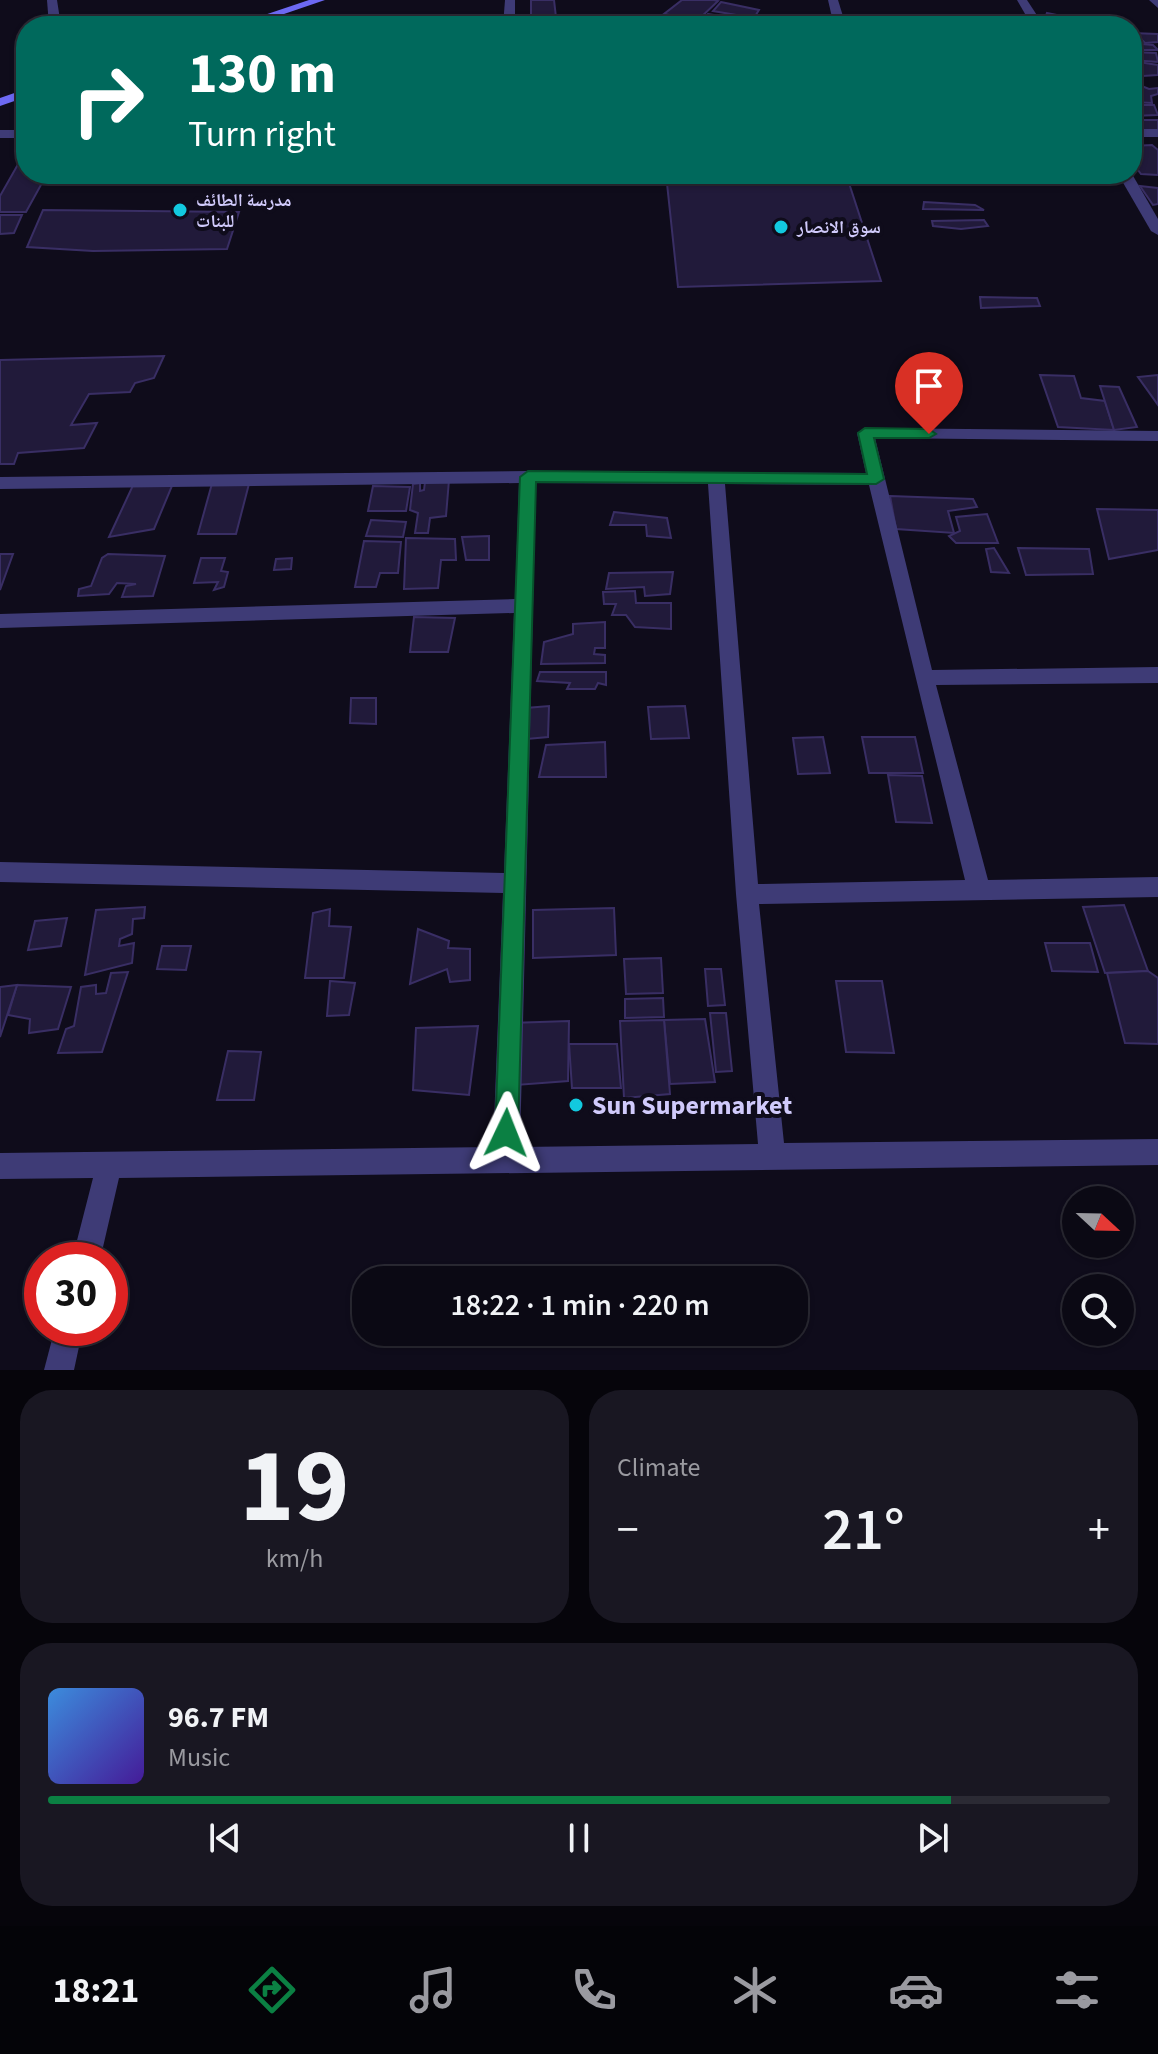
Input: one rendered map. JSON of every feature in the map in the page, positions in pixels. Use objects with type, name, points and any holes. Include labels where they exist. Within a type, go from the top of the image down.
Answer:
[{"type":"street","points":[[36,0],[52,1]]},
{"type":"street","points":[[270,16],[320,0]]},
{"type":"street","points":[[1154,0],[1158,5]]},
{"type":"street","points":[[1131,184],[1158,231]]},
{"type":"street","points":[[979,890],[865,433],[1158,436]]},
{"type":"street","points":[[0,483],[528,477],[876,479]]},
{"type":"street","points":[[506,1160],[528,477]]},
{"type":"street","points":[[716,480],[747,894],[772,1157]]},
{"type":"street","points":[[0,621],[524,606]]},
{"type":"street","points":[[924,678],[1158,675]]},
{"type":"street","points":[[0,872],[514,883]]},
{"type":"street","points":[[747,894],[1158,887]]},
{"type":"street","points":[[0,1166],[1158,1152]]},
{"type":"street","points":[[90,1242],[109,1165]]},
{"type":"street","points":[[59,1370],[65,1346]]},
{"type":"building","points":[[531,0],[554,0],[556,16],[531,16]]},
{"type":"building","points":[[682,0],[718,1],[702,16],[664,14]]},
{"type":"building","points":[[721,2],[759,10],[755,16],[713,11]]},
{"type":"building","points":[[1142,33],[1158,34],[1158,42],[1145,43]]},
{"type":"building","points":[[1142,44],[1153,45],[1158,50],[1142,50]]},
{"type":"building","points":[[1142,52],[1156,53],[1158,62],[1142,61]]},
{"type":"building","points":[[1142,63],[1158,65],[1158,75],[1143,76]]},
{"type":"building","points":[[1142,86],[1158,88],[1158,94],[1151,96],[1152,103],[1142,102]]},
{"type":"building","points":[[1142,105],[1154,105],[1158,115],[1142,116]]},
{"type":"building","points":[[1142,120],[1158,120],[1158,130],[1142,130]]},
{"type":"building","points":[[1152,145],[1158,150],[1158,175],[1142,174],[1142,146]]},
{"type":"building","points":[[16,168],[16,184],[41,184],[26,212],[0,212],[0,196]]},
{"type":"building","points":[[667,184],[849,184],[881,281],[678,287]]},
{"type":"building","points":[[1140,186],[1158,188],[1158,204],[1153,205]]},
{"type":"building","points":[[924,202],[975,205],[984,210],[923,209]]},
{"type":"building","points":[[43,210],[239,212],[227,249],[93,251],[27,247]]},
{"type":"building","points":[[0,215],[22,215],[14,233],[0,234]]},
{"type":"building","points":[[984,220],[988,226],[961,229],[933,226],[932,221]]},
{"type":"building","points":[[980,297],[1037,298],[1040,306],[981,308]]},
{"type":"building","points":[[164,356],[154,378],[135,383],[130,392],[89,394],[71,425],[97,423],[84,448],[18,453],[14,464],[0,464],[0,360]]},
{"type":"building","points":[[1040,375],[1074,376],[1081,398],[1105,401],[1114,430],[1058,427]]},
{"type":"building","points":[[1158,375],[1158,405],[1138,377]]},
{"type":"building","points":[[1100,386],[1119,387],[1137,427],[1114,430]]},
{"type":"building","points":[[213,480],[250,480],[236,534],[198,534]]},
{"type":"building","points":[[449,480],[446,516],[430,518],[428,533],[415,533],[418,513],[410,510],[413,484],[420,483],[420,491],[424,490],[425,482]]},
{"type":"building","points":[[135,481],[174,481],[154,529],[109,537]]},
{"type":"building","points":[[373,486],[410,487],[406,511],[368,511]]},
{"type":"building","points":[[890,496],[973,499],[977,507],[948,511],[954,533],[896,529]]},
{"type":"building","points":[[1097,509],[1158,510],[1158,550],[1109,559]]},
{"type":"building","points":[[614,512],[667,518],[671,538],[647,536],[646,525],[610,525]]},
{"type":"building","points":[[987,514],[998,543],[956,543],[949,536],[960,531],[956,517]]},
{"type":"building","points":[[371,520],[406,522],[403,537],[366,536]]},
{"type":"building","points":[[489,536],[489,560],[466,560],[462,537]]},
{"type":"building","points":[[406,538],[455,539],[456,560],[441,560],[438,588],[404,589]]},
{"type":"building","points":[[364,541],[401,542],[398,573],[380,573],[376,587],[355,587]]},
{"type":"building","points":[[994,548],[1009,573],[991,572],[986,549]]},
{"type":"building","points":[[1018,548],[1089,549],[1093,574],[1026,575]]},
{"type":"building","points":[[0,554],[13,554],[0,590]]},
{"type":"building","points":[[108,554],[165,556],[153,596],[122,597],[126,586],[136,584],[117,583],[109,594],[78,596],[79,589],[91,586],[102,558]]},
{"type":"building","points":[[201,558],[225,558],[221,571],[228,572],[224,587],[214,590],[218,582],[194,583]]},
{"type":"building","points":[[292,558],[291,569],[274,570],[276,559]]},
{"type":"building","points":[[673,572],[670,594],[645,596],[644,587],[606,589],[609,573]]},
{"type":"building","points":[[635,591],[636,603],[671,603],[671,629],[635,627],[626,615],[612,615],[616,604],[604,604],[603,592]]},
{"type":"building","points":[[414,617],[455,618],[448,652],[410,652]]},
{"type":"building","points":[[605,622],[605,648],[595,648],[594,654],[605,655],[605,663],[541,664],[544,642],[573,634],[573,624]]},
{"type":"building","points":[[540,672],[606,672],[606,685],[598,683],[595,689],[567,689],[570,683],[537,681]]},
{"type":"building","points":[[351,698],[376,698],[376,724],[350,723]]},
{"type":"building","points":[[549,706],[548,737],[527,739],[526,708]]},
{"type":"building","points":[[685,706],[689,738],[651,739],[648,707]]},
{"type":"building","points":[[823,737],[830,773],[798,774],[793,738]]},
{"type":"building","points":[[862,737],[915,737],[923,773],[869,773]]},
{"type":"building","points":[[605,742],[606,777],[539,777],[546,745]]},
{"type":"building","points":[[888,775],[922,776],[932,823],[896,822]]},
{"type":"building","points":[[1124,905],[1148,971],[1105,973],[1083,907]]},
{"type":"building","points":[[145,907],[144,918],[133,919],[132,934],[120,939],[119,946],[134,943],[132,963],[85,975],[96,910]]},
{"type":"building","points":[[614,908],[616,955],[533,958],[533,910]]},
{"type":"building","points":[[330,909],[329,926],[351,927],[344,978],[305,978],[313,913]]},
{"type":"building","points":[[67,918],[61,946],[28,950],[35,921]]},
{"type":"building","points":[[418,929],[449,941],[448,948],[470,949],[470,980],[450,982],[447,969],[410,984]]},
{"type":"building","points":[[1045,943],[1090,943],[1098,972],[1052,971]]},
{"type":"building","points":[[162,946],[191,946],[186,970],[157,969]]},
{"type":"building","points":[[661,958],[663,993],[626,994],[624,959]]},
{"type":"building","points":[[705,969],[721,969],[725,1005],[708,1006]]},
{"type":"building","points":[[1148,971],[1158,978],[1158,1044],[1125,1043],[1107,973]]},
{"type":"building","points":[[128,972],[102,1052],[58,1053],[66,1029],[74,1026],[81,987],[96,985],[96,994],[106,993],[111,973]]},
{"type":"building","points":[[330,981],[355,983],[349,1015],[327,1016]]},
{"type":"building","points":[[836,981],[882,981],[894,1053],[846,1052]]},
{"type":"building","points":[[17,985],[71,987],[58,1029],[29,1033],[30,1019],[8,1015]]},
{"type":"building","points":[[17,985],[0,1037],[0,987]]},
{"type":"building","points":[[663,998],[664,1017],[625,1018],[625,999]]},
{"type":"building","points":[[710,1013],[726,1013],[732,1071],[716,1072]]},
{"type":"building","points":[[705,1019],[715,1082],[670,1084],[664,1020]]},
{"type":"building","points":[[664,1020],[670,1094],[624,1098],[620,1021]]},
{"type":"building","points":[[569,1021],[568,1081],[516,1085],[510,1023]]},
{"type":"building","points":[[478,1026],[469,1095],[413,1090],[416,1028]]},
{"type":"building","points":[[569,1044],[617,1044],[621,1088],[572,1088]]},
{"type":"building","points":[[228,1051],[261,1052],[254,1100],[217,1100]]},
{"type":"place","name":"مدرسة الطائف للبنات","points":[[180,210]]},
{"type":"place","name":"سوق الانصار","points":[[781,227]]},
{"type":"place","name":"Sun Supermarket","points":[[576,1105]]},
{"type":"route","points":[[506,1133],[528,477],[876,479],[865,433],[929,434]]}]
